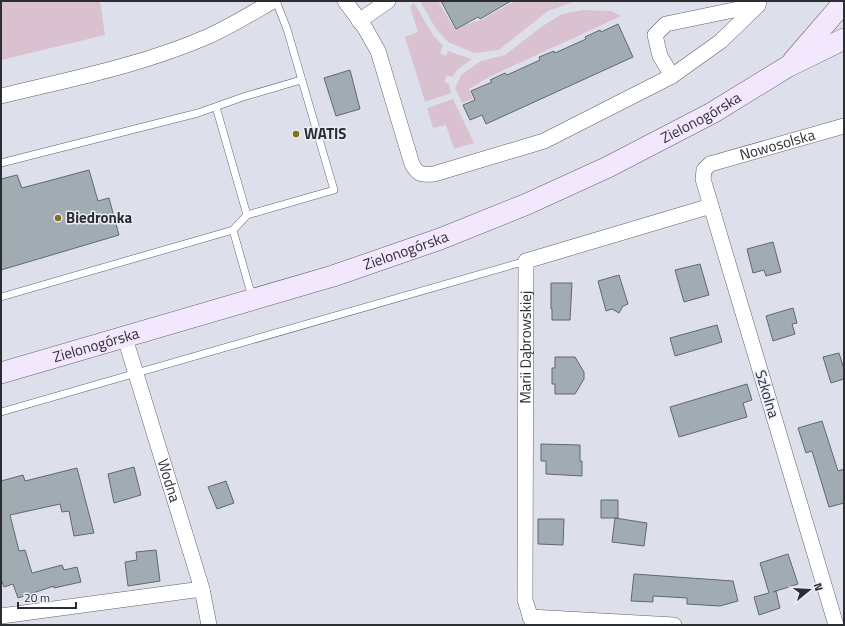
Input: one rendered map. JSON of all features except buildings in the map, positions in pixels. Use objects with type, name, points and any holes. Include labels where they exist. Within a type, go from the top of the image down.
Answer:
[{"type":"street","points":[[1,96],[126,65],[172,50],[208,36],[274,1]]},
{"type":"street","points":[[345,1],[378,51],[412,164],[416,171],[422,175],[434,174],[544,141],[672,76],[721,41],[759,3]]},
{"type":"street","points":[[359,21],[388,1]]},
{"type":"street","name":"Zielonogórska","points":[[787,67],[844,2]]},
{"type":"street","points":[[672,76],[660,56],[655,35],[666,24],[759,3]]},
{"type":"street","name":"Zielonogórska","points":[[1,373],[253,300],[348,271],[440,239],[527,204],[608,167],[705,116],[787,67],[844,39]]},
{"type":"street","name":"Nowosolska","points":[[710,164],[844,126]]},
{"type":"street","name":"Szkolna","points":[[710,164],[704,170],[703,179],[836,625]]},
{"type":"street","points":[[526,261],[711,206]]},
{"type":"street","name":"Marii Dąbrowskiej","points":[[526,261],[525,600],[531,621]]},
{"type":"street","name":"Wodna","points":[[125,338],[202,588],[210,625]]},
{"type":"street","points":[[1,616],[202,588]]},
{"type":"street","points":[[531,621],[674,625]]},
{"type":"lane","points":[[1,297],[233,230],[247,215],[334,190],[287,29],[274,1]]},
{"type":"lane","points":[[1,163],[198,113],[243,97],[301,80]]},
{"type":"lane","points":[[216,107],[247,215]]},
{"type":"lane","points":[[233,230],[253,300]]},
{"type":"lane","points":[[1,412],[526,261]]},
{"type":"shaded area","points":[[1,1],[100,1],[105,35],[1,60]]},
{"type":"shaded area","points":[[420,1],[438,1],[454,28],[481,20],[515,1],[576,1],[548,11],[499,50],[474,53],[448,42],[436,29]]},
{"type":"shaded area","points":[[414,3],[433,35],[443,46],[440,53],[446,56],[448,51],[472,59],[458,69],[452,77],[447,75],[444,82],[449,84],[451,93],[425,102],[405,37],[418,32],[410,7]]},
{"type":"shaded area","points":[[583,10],[611,11],[621,16],[489,77],[469,89],[473,99],[462,103],[455,88],[461,75],[481,61],[505,55],[541,27],[562,14]]},
{"type":"shaded area","points":[[453,99],[474,143],[454,149],[446,125],[433,128],[427,108]]},
{"type":"place","name":"WATIS","points":[[296,134]]},
{"type":"place","name":"Biedronka","points":[[58,218]]}]
